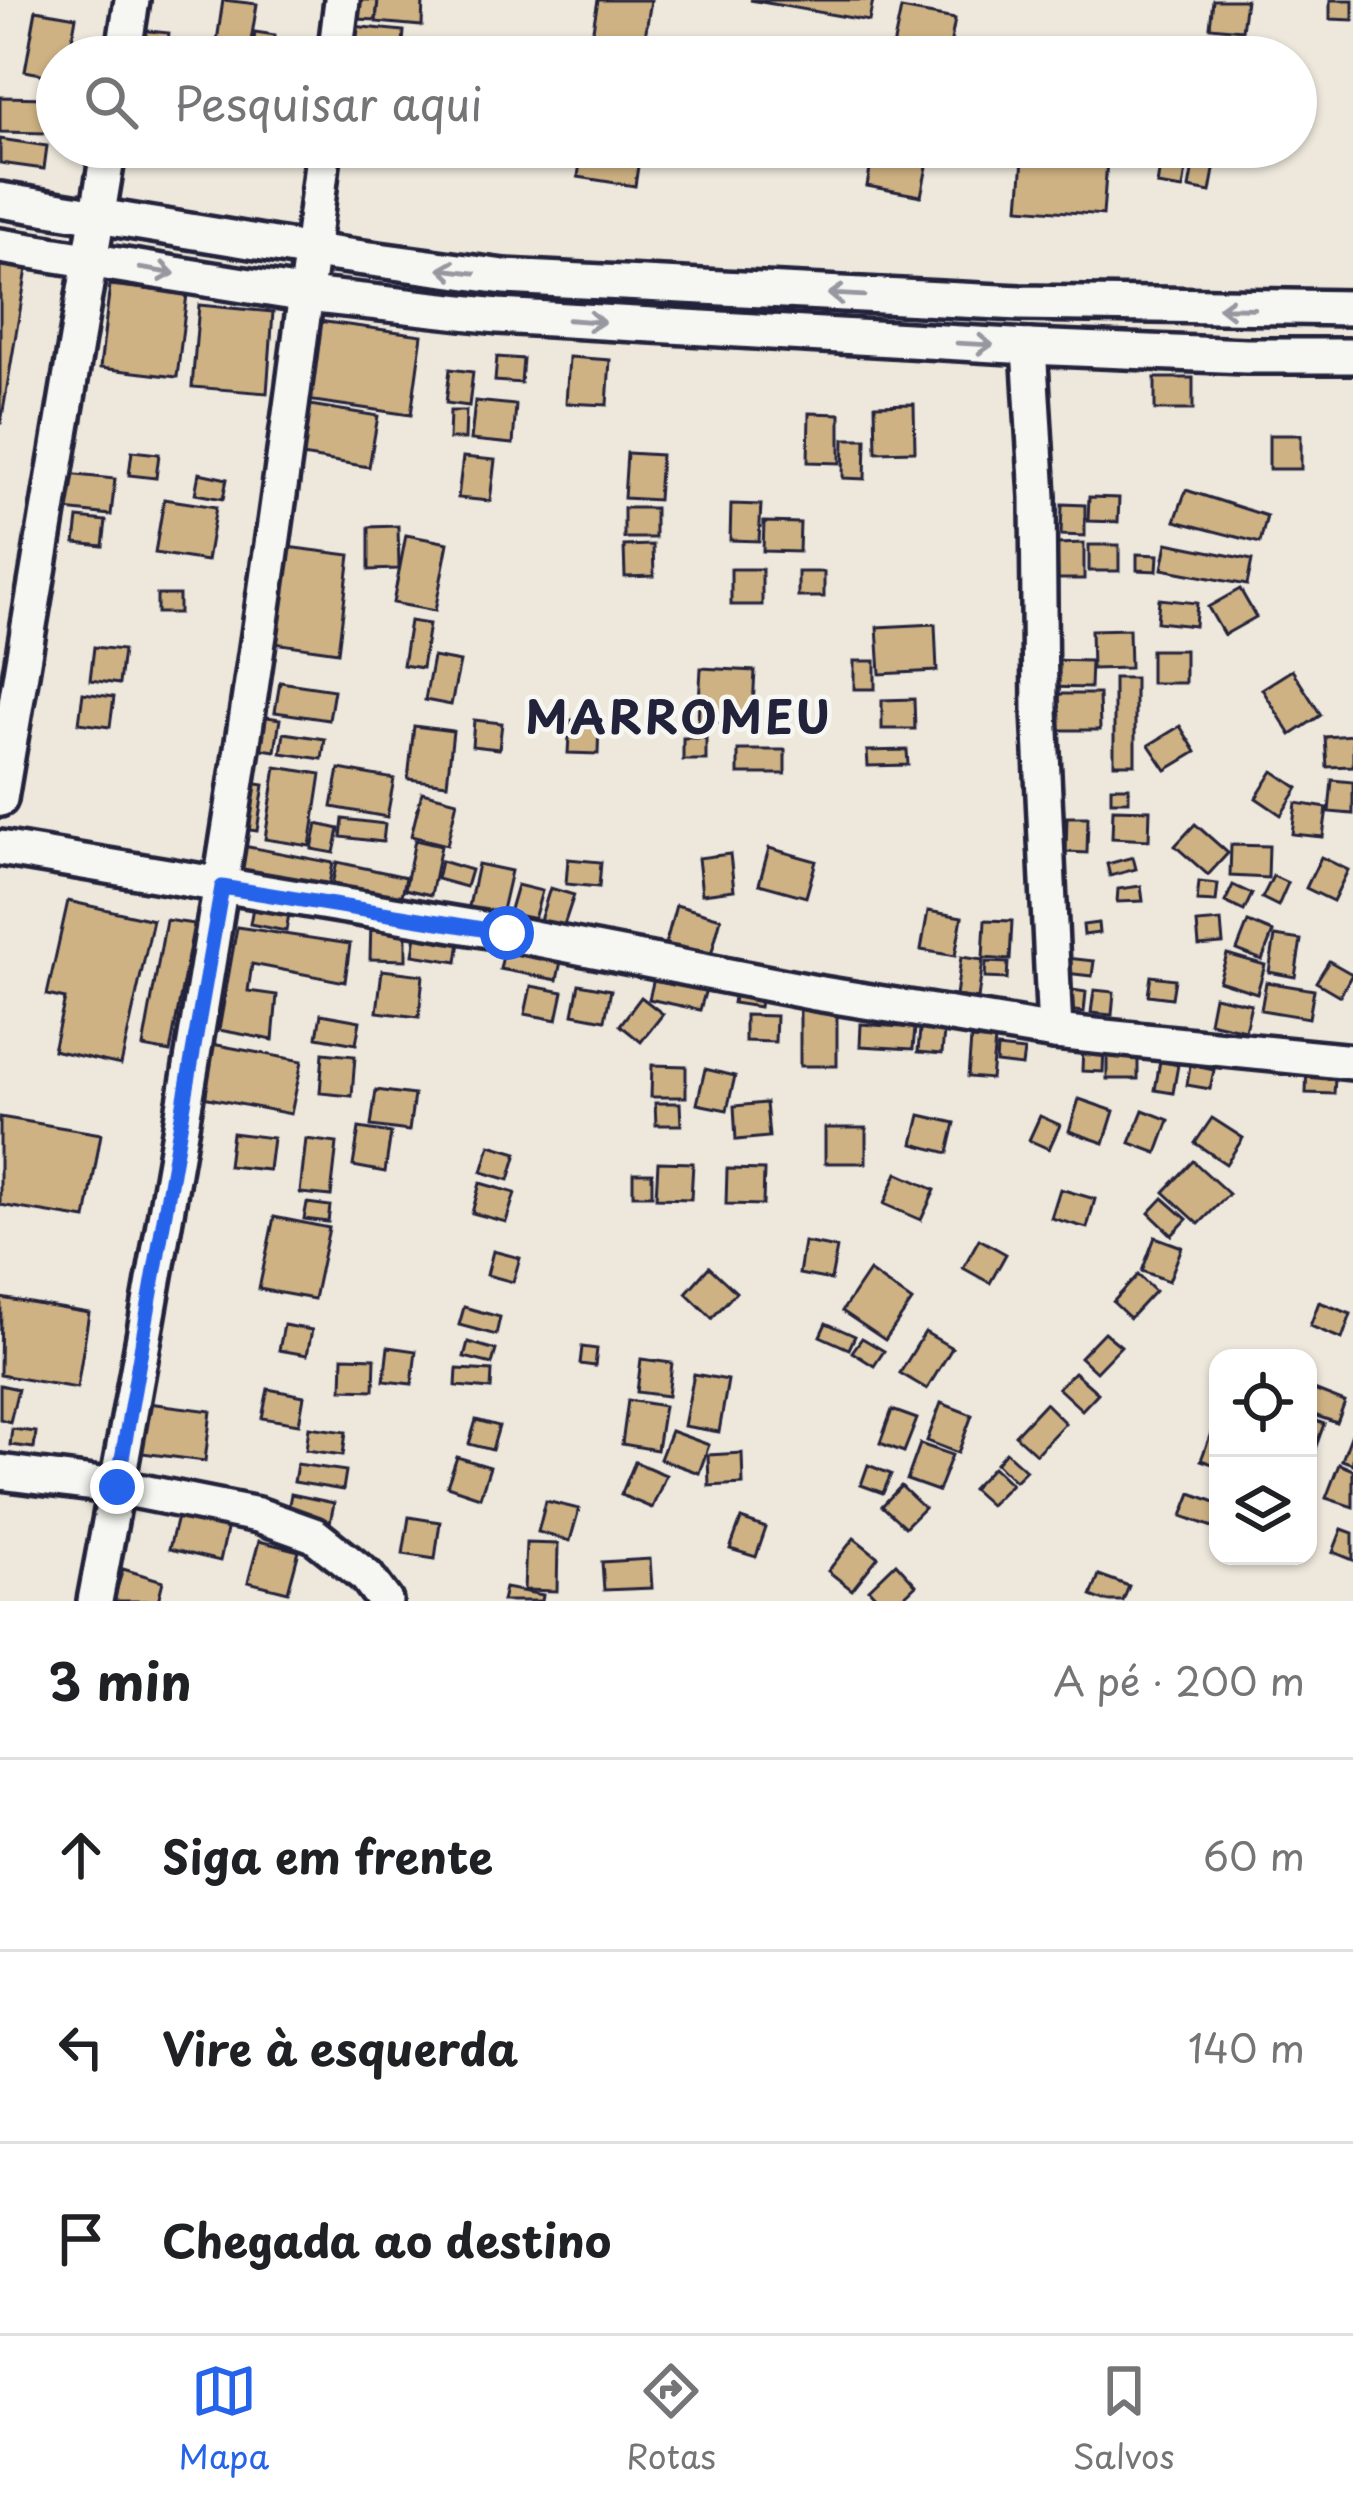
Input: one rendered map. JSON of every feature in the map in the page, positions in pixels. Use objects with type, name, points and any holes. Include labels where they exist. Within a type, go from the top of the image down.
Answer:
[{"type":"street","points":[[127,36],[132,0]]},
{"type":"street","points":[[338,36],[342,0]]},
{"type":"street","points":[[0,799],[106,168]]},
{"type":"street","points":[[94,1601],[222,887],[322,168]]},
{"type":"street","points":[[0,200],[504,277],[1021,303],[1353,308]]},
{"type":"street","points":[[0,247],[307,295],[499,316],[1029,347],[1353,356]]},
{"type":"street","points":[[499,316],[504,277]]},
{"type":"street","points":[[1029,347],[1055,1032]]},
{"type":"street","points":[[0,848],[1055,1032],[1353,1062]]},
{"type":"street","points":[[0,1472],[117,1487],[258,1515],[314,1535],[367,1577],[385,1601]]},
{"type":"building","points":[[223,0],[257,4],[252,36],[218,36]]},
{"type":"building","points":[[359,0],[378,0],[376,20],[358,19]]},
{"type":"building","points":[[378,0],[423,0],[422,26],[376,22]]},
{"type":"building","points":[[598,0],[651,0],[645,36],[592,35]]},
{"type":"building","points":[[750,0],[873,0],[869,21]]},
{"type":"building","points":[[1213,0],[1246,0],[1242,30],[1210,27]]},
{"type":"building","points":[[1330,0],[1353,0],[1353,20],[1330,19]]},
{"type":"building","points":[[901,9],[955,19],[952,36],[895,36]]},
{"type":"building","points":[[36,10],[76,17],[73,36],[36,36],[36,73],[25,71]]},
{"type":"building","points":[[352,26],[404,31],[404,36],[351,36]]},
{"type":"building","points":[[139,30],[169,33],[169,36],[138,36]]},
{"type":"building","points":[[0,97],[36,98],[36,133],[0,132]]},
{"type":"building","points":[[0,139],[36,144],[36,168],[0,163]]},
{"type":"building","points":[[579,168],[638,168],[635,186],[578,177]]},
{"type":"building","points":[[870,168],[927,168],[921,196],[867,186]]},
{"type":"building","points":[[1022,168],[1106,168],[1103,215],[1019,208]]},
{"type":"building","points":[[1160,168],[1186,168],[1183,189],[1157,185]]},
{"type":"building","points":[[1193,168],[1214,168],[1210,192],[1189,188]]},
{"type":"building","points":[[0,264],[27,269],[1,423],[0,423]]},
{"type":"building","points":[[110,285],[187,294],[177,377],[100,368]]},
{"type":"building","points":[[199,305],[273,312],[267,393],[192,387]]},
{"type":"building","points":[[311,320],[422,335],[411,415],[300,399]]},
{"type":"building","points":[[497,357],[523,359],[521,383],[495,381]]},
{"type":"building","points":[[569,357],[610,360],[607,405],[566,403]]},
{"type":"building","points":[[450,369],[473,372],[469,406],[446,403]]},
{"type":"building","points":[[1155,378],[1193,378],[1193,410],[1155,410]]},
{"type":"building","points":[[475,401],[516,405],[513,444],[471,440]]},
{"type":"building","points":[[914,404],[915,451],[876,452],[875,405]]},
{"type":"building","points":[[310,405],[378,416],[369,467],[302,456]]},
{"type":"building","points":[[450,411],[466,411],[465,439],[449,439]]},
{"type":"building","points":[[809,413],[840,414],[840,463],[808,462]]},
{"type":"building","points":[[1269,435],[1301,435],[1301,469],[1269,469]]},
{"type":"building","points":[[844,439],[866,439],[865,479],[843,478]]},
{"type":"building","points":[[132,451],[159,454],[156,478],[129,475]]},
{"type":"building","points":[[627,453],[661,455],[658,500],[624,498]]},
{"type":"building","points":[[463,457],[495,460],[490,501],[458,498]]},
{"type":"building","points":[[199,473],[227,479],[223,499],[195,494]]},
{"type":"building","points":[[67,474],[115,479],[111,515],[64,510]]},
{"type":"building","points":[[1186,490],[1267,516],[1260,543],[1175,521]]},
{"type":"building","points":[[1089,497],[1119,498],[1118,522],[1088,521]]},
{"type":"building","points":[[164,499],[216,507],[207,561],[155,553]]},
{"type":"building","points":[[731,504],[761,505],[759,541],[730,540]]},
{"type":"building","points":[[1062,504],[1085,505],[1085,536],[1061,535]]},
{"type":"building","points":[[624,508],[655,508],[655,538],[624,538]]},
{"type":"building","points":[[78,518],[106,521],[103,546],[75,543]]},
{"type":"building","points":[[764,522],[800,523],[799,552],[763,551]]},
{"type":"building","points":[[398,526],[399,569],[369,570],[369,527]]},
{"type":"building","points":[[406,535],[448,543],[435,611],[393,603]]},
{"type":"building","points":[[1084,543],[1084,579],[1058,579],[1057,544]]},
{"type":"building","points":[[1167,543],[1252,560],[1247,585],[1162,569]]},
{"type":"building","points":[[653,545],[654,576],[625,577],[624,546]]},
{"type":"building","points":[[1089,545],[1119,545],[1119,571],[1089,571]]},
{"type":"building","points":[[279,546],[350,555],[338,652],[267,642]]},
{"type":"building","points":[[1137,554],[1158,555],[1157,571],[1137,570]]},
{"type":"building","points":[[731,569],[762,569],[762,605],[731,605]]},
{"type":"building","points":[[798,572],[824,572],[824,597],[798,597]]},
{"type":"building","points":[[1240,589],[1256,617],[1224,635],[1208,607]]},
{"type":"building","points":[[157,595],[179,595],[179,613],[157,613]]},
{"type":"building","points":[[1159,599],[1197,603],[1195,626],[1157,622]]},
{"type":"building","points":[[410,621],[429,624],[422,668],[403,665]]},
{"type":"building","points":[[935,624],[937,671],[880,674],[877,627]]},
{"type":"building","points":[[1129,629],[1130,668],[1092,669],[1091,630]]},
{"type":"building","points":[[94,647],[123,650],[119,684],[90,680]]},
{"type":"building","points":[[1151,650],[1185,650],[1185,683],[1151,683]]},
{"type":"building","points":[[433,657],[460,662],[451,705],[425,700]]},
{"type":"building","points":[[1045,660],[1091,661],[1090,688],[1044,687]]},
{"type":"building","points":[[854,661],[875,661],[875,689],[854,689]]},
{"type":"building","points":[[701,668],[755,671],[752,724],[698,721]]},
{"type":"building","points":[[1292,670],[1321,715],[1291,735],[1262,689]]},
{"type":"building","points":[[1114,678],[1135,678],[1135,764],[1114,764]]},
{"type":"building","points":[[280,682],[334,690],[329,720],[275,712]]},
{"type":"building","points":[[83,693],[114,697],[110,727],[79,723]]},
{"type":"building","points":[[1055,694],[1099,694],[1100,730],[1056,730]]},
{"type":"building","points":[[914,699],[915,729],[882,729],[882,700]]},
{"type":"building","points":[[254,715],[280,719],[275,751],[250,747]]},
{"type":"building","points":[[474,720],[502,723],[499,749],[472,746]]},
{"type":"building","points":[[570,720],[599,722],[598,754],[568,753]]},
{"type":"building","points":[[414,726],[453,731],[447,784],[408,779]]},
{"type":"building","points":[[1180,726],[1196,752],[1166,770],[1149,745]]},
{"type":"building","points":[[284,733],[325,739],[322,759],[281,753]]},
{"type":"building","points":[[1353,735],[1353,766],[1327,767],[1325,737]]},
{"type":"building","points":[[683,738],[706,738],[706,760],[683,760]]},
{"type":"building","points":[[738,750],[785,750],[785,774],[738,774]]},
{"type":"building","points":[[907,750],[908,765],[868,766],[867,751]]},
{"type":"building","points":[[276,767],[321,774],[310,846],[265,839]]},
{"type":"building","points":[[339,769],[394,779],[387,817],[332,807]]},
{"type":"building","points":[[1273,771],[1298,788],[1281,815],[1256,798]]},
{"type":"building","points":[[1332,780],[1353,782],[1353,814],[1329,812]]},
{"type":"building","points":[[244,782],[264,785],[257,831],[237,828]]},
{"type":"building","points":[[1111,787],[1129,787],[1129,801],[1111,801]]},
{"type":"building","points":[[422,792],[457,801],[447,845],[411,836]]},
{"type":"building","points":[[1296,803],[1327,808],[1323,837],[1292,834]]},
{"type":"building","points":[[1113,809],[1150,810],[1149,840],[1112,838]]},
{"type":"building","points":[[1067,817],[1088,817],[1087,853],[1066,852]]},
{"type":"building","points":[[343,819],[385,824],[383,842],[341,837]]},
{"type":"building","points":[[317,824],[339,829],[334,853],[312,849]]},
{"type":"building","points":[[1195,824],[1228,853],[1208,875],[1175,846]]},
{"type":"building","points":[[415,840],[441,846],[431,895],[405,889]]},
{"type":"building","points":[[238,845],[333,863],[328,890],[233,873]]},
{"type":"building","points":[[1231,845],[1269,846],[1268,878],[1230,876]]},
{"type":"building","points":[[769,848],[816,861],[806,897],[759,884]]},
{"type":"building","points":[[730,854],[734,890],[702,894],[698,858]]},
{"type":"building","points":[[1133,857],[1136,869],[1110,876],[1107,864]]},
{"type":"building","points":[[1321,857],[1348,870],[1333,901],[1306,888]]},
{"type":"building","points":[[568,859],[601,862],[599,887],[566,884]]},
{"type":"building","points":[[441,861],[471,870],[466,887],[437,879]]},
{"type":"building","points":[[337,862],[406,877],[399,909],[330,894]]},
{"type":"building","points":[[478,864],[511,871],[500,919],[468,911]]},
{"type":"building","points":[[1273,876],[1288,883],[1278,906],[1262,898]]},
{"type":"building","points":[[1199,882],[1218,884],[1216,902],[1197,901]]},
{"type":"building","points":[[517,885],[542,891],[531,930],[506,923]]},
{"type":"building","points":[[1233,885],[1252,894],[1244,911],[1225,902]]},
{"type":"building","points":[[1141,886],[1143,901],[1117,902],[1118,889]]},
{"type":"building","points":[[550,888],[574,895],[561,934],[538,927]]},
{"type":"building","points":[[255,896],[291,903],[286,931],[250,924]]},
{"type":"building","points":[[68,901],[153,920],[121,1065],[53,1050],[65,999],[47,995]]},
{"type":"building","points":[[676,905],[721,918],[710,959],[665,946]]},
{"type":"building","points":[[928,911],[962,917],[955,956],[921,950]]},
{"type":"building","points":[[166,920],[194,924],[170,1052],[143,1047]]},
{"type":"building","points":[[985,920],[1012,921],[1010,960],[983,958]]},
{"type":"building","points":[[371,921],[406,922],[406,960],[370,959]]},
{"type":"building","points":[[1221,921],[1223,944],[1199,946],[1197,923]]},
{"type":"building","points":[[1248,922],[1273,932],[1262,960],[1237,950]]},
{"type":"building","points":[[1098,923],[1099,933],[1084,935],[1083,925]]},
{"type":"building","points":[[237,927],[350,944],[345,982],[252,964],[248,991],[277,995],[273,1040],[219,1030]]},
{"type":"building","points":[[417,928],[461,935],[457,962],[413,955]]},
{"type":"building","points":[[1275,936],[1301,940],[1295,977],[1269,972]]},
{"type":"building","points":[[506,942],[563,952],[557,980],[500,969]]},
{"type":"building","points":[[1227,954],[1265,965],[1257,993],[1219,981]]},
{"type":"building","points":[[961,957],[983,960],[978,999],[956,996]]},
{"type":"building","points":[[1067,958],[1094,961],[1092,976],[1065,973]]},
{"type":"building","points":[[1329,961],[1352,974],[1340,996],[1316,982]]},
{"type":"building","points":[[986,962],[1008,963],[1007,979],[985,978]]},
{"type":"building","points":[[382,970],[423,975],[419,1017],[377,1012]]},
{"type":"building","points":[[656,970],[708,982],[700,1010],[649,999]]},
{"type":"building","points":[[1151,976],[1175,979],[1172,998],[1148,995]]},
{"type":"building","points":[[1266,982],[1314,990],[1309,1018],[1261,1010]]},
{"type":"building","points":[[579,984],[611,990],[605,1020],[573,1014]]},
{"type":"building","points":[[736,984],[762,988],[759,1007],[733,1003]]},
{"type":"building","points":[[531,986],[563,992],[557,1020],[525,1014]]},
{"type":"building","points":[[1059,988],[1086,992],[1084,1012],[1056,1009]]},
{"type":"building","points":[[1094,990],[1114,992],[1112,1015],[1091,1013]]},
{"type":"building","points":[[1214,996],[1251,1004],[1245,1030],[1209,1022]]},
{"type":"building","points":[[641,997],[663,1014],[641,1042],[620,1025]]},
{"type":"building","points":[[800,1004],[837,1004],[837,1066],[800,1066]]},
{"type":"building","points":[[321,1014],[360,1021],[356,1044],[317,1037]]},
{"type":"building","points":[[745,1015],[776,1016],[775,1042],[745,1041]]},
{"type":"building","points":[[921,1018],[945,1021],[942,1054],[918,1052]]},
{"type":"building","points":[[861,1024],[915,1028],[913,1049],[860,1046]]},
{"type":"building","points":[[971,1039],[995,1041],[991,1079],[968,1077]]},
{"type":"building","points":[[212,1044],[302,1061],[291,1114],[203,1097]]},
{"type":"building","points":[[1083,1044],[1104,1045],[1103,1072],[1082,1071]]},
{"type":"building","points":[[1107,1046],[1138,1047],[1138,1079],[1107,1079]]},
{"type":"building","points":[[997,1048],[1024,1051],[1022,1066],[996,1063]]},
{"type":"building","points":[[323,1053],[355,1056],[352,1096],[320,1093]]},
{"type":"building","points":[[1160,1061],[1178,1065],[1173,1093],[1155,1090]]},
{"type":"building","points":[[1307,1062],[1336,1063],[1334,1094],[1306,1093]]},
{"type":"building","points":[[652,1065],[686,1066],[686,1097],[651,1097]]},
{"type":"building","points":[[1190,1065],[1214,1070],[1210,1089],[1187,1085]]},
{"type":"building","points":[[705,1069],[735,1076],[727,1110],[697,1104]]},
{"type":"building","points":[[376,1090],[414,1095],[409,1131],[371,1126]]},
{"type":"building","points":[[1079,1099],[1114,1111],[1104,1143],[1069,1131]]},
{"type":"building","points":[[655,1103],[680,1103],[681,1125],[656,1125]]},
{"type":"building","points":[[766,1103],[769,1137],[736,1140],[734,1106]]},
{"type":"building","points":[[1143,1110],[1169,1120],[1157,1153],[1130,1143]]},
{"type":"building","points":[[920,1115],[955,1123],[948,1153],[913,1144]]},
{"type":"building","points":[[1040,1116],[1060,1125],[1049,1149],[1029,1140]]},
{"type":"building","points":[[0,1117],[101,1134],[86,1219],[0,1205]]},
{"type":"building","points":[[1212,1118],[1243,1138],[1226,1164],[1195,1143]]},
{"type":"building","points":[[359,1128],[391,1133],[385,1172],[353,1166]]},
{"type":"building","points":[[825,1128],[866,1128],[866,1163],[825,1163]]},
{"type":"building","points":[[232,1133],[273,1138],[269,1170],[228,1166]]},
{"type":"building","points":[[306,1139],[337,1143],[331,1196],[300,1193]]},
{"type":"building","points":[[490,1145],[517,1153],[509,1180],[482,1172]]},
{"type":"building","points":[[1193,1161],[1229,1194],[1199,1224],[1164,1192]]},
{"type":"building","points":[[658,1162],[693,1163],[691,1199],[656,1198]]},
{"type":"building","points":[[727,1169],[764,1170],[763,1205],[726,1204]]},
{"type":"building","points":[[633,1173],[652,1173],[652,1195],[633,1195]]},
{"type":"building","points":[[897,1173],[935,1190],[921,1220],[884,1204]]},
{"type":"building","points":[[480,1183],[515,1193],[506,1222],[472,1213]]},
{"type":"building","points":[[1060,1189],[1095,1199],[1087,1228],[1051,1218]]},
{"type":"building","points":[[1163,1198],[1187,1219],[1172,1235],[1149,1213]]},
{"type":"building","points":[[307,1203],[330,1206],[328,1222],[304,1219]]},
{"type":"building","points":[[274,1217],[329,1228],[314,1299],[259,1289]]},
{"type":"building","points":[[1155,1237],[1182,1247],[1169,1281],[1142,1271]]},
{"type":"building","points":[[979,1239],[1006,1254],[990,1283],[963,1268]]},
{"type":"building","points":[[804,1242],[837,1248],[831,1280],[799,1274]]},
{"type":"building","points":[[493,1251],[520,1258],[513,1282],[487,1275]]},
{"type":"building","points":[[709,1267],[736,1292],[712,1318],[686,1293]]},
{"type":"building","points":[[869,1271],[912,1301],[885,1340],[842,1311]]},
{"type":"building","points":[[1138,1275],[1155,1291],[1130,1318],[1113,1302]]},
{"type":"building","points":[[1,1298],[89,1313],[77,1388],[0,1375]]},
{"type":"building","points":[[1319,1302],[1351,1314],[1342,1339],[1310,1326]]},
{"type":"building","points":[[464,1307],[500,1317],[496,1335],[459,1325]]},
{"type":"building","points":[[826,1323],[855,1336],[849,1349],[820,1336]]},
{"type":"building","points":[[284,1325],[312,1330],[307,1355],[279,1350]]},
{"type":"building","points":[[925,1332],[952,1348],[927,1389],[900,1373]]},
{"type":"building","points":[[1104,1332],[1121,1346],[1096,1372],[1080,1357]]},
{"type":"building","points":[[862,1338],[884,1351],[874,1366],[852,1352]]},
{"type":"building","points":[[468,1342],[496,1350],[492,1364],[464,1357]]},
{"type":"building","points":[[388,1347],[416,1351],[412,1384],[384,1381]]},
{"type":"building","points":[[582,1347],[597,1349],[595,1366],[580,1364]]},
{"type":"building","points":[[343,1357],[375,1358],[374,1390],[342,1389]]},
{"type":"building","points":[[641,1359],[672,1363],[668,1396],[637,1392]]},
{"type":"building","points":[[457,1369],[492,1371],[491,1389],[456,1386]]},
{"type":"building","points":[[1074,1372],[1098,1393],[1082,1410],[1058,1388]]},
{"type":"building","points":[[694,1374],[728,1380],[719,1432],[684,1426]]},
{"type":"building","points":[[0,1385],[18,1389],[10,1422],[0,1419]]},
{"type":"building","points":[[268,1389],[304,1396],[299,1424],[262,1418]]},
{"type":"building","points":[[1317,1391],[1345,1402],[1337,1423],[1317,1416]]},
{"type":"building","points":[[628,1400],[664,1406],[657,1450],[622,1444]]},
{"type":"building","points":[[148,1403],[211,1411],[205,1461],[142,1453]]},
{"type":"building","points":[[941,1403],[972,1415],[958,1453],[927,1441]]},
{"type":"building","points":[[1045,1403],[1065,1423],[1036,1454],[1015,1435]]},
{"type":"building","points":[[892,1410],[917,1419],[904,1452],[880,1443]]},
{"type":"building","points":[[476,1420],[499,1426],[492,1450],[469,1444]]},
{"type":"building","points":[[309,1427],[346,1432],[343,1455],[306,1450]]},
{"type":"building","points":[[12,1429],[36,1432],[34,1448],[10,1445]]},
{"type":"building","points":[[671,1431],[709,1445],[699,1473],[660,1459]]},
{"type":"building","points":[[1353,1431],[1353,1464],[1342,1460]]},
{"type":"building","points":[[1209,1438],[1209,1463],[1201,1460]]},
{"type":"building","points":[[920,1444],[952,1455],[938,1491],[907,1480]]},
{"type":"building","points":[[1006,1452],[1026,1470],[1015,1481],[996,1463]]},
{"type":"building","points":[[742,1453],[743,1484],[709,1486],[708,1455]]},
{"type":"building","points":[[457,1457],[490,1467],[480,1497],[447,1486]]},
{"type":"building","points":[[635,1462],[666,1475],[652,1508],[621,1495]]},
{"type":"building","points":[[297,1464],[346,1471],[343,1490],[294,1482]]},
{"type":"building","points":[[1339,1464],[1353,1470],[1353,1507],[1326,1498]]},
{"type":"building","points":[[868,1465],[891,1474],[883,1493],[861,1485]]},
{"type":"building","points":[[993,1467],[1011,1484],[990,1505],[972,1489]]},
{"type":"building","points":[[901,1486],[924,1508],[905,1527],[882,1506]]},
{"type":"building","points":[[1191,1493],[1209,1500],[1209,1526],[1182,1516]]},
{"type":"building","points":[[291,1494],[334,1503],[329,1528],[286,1519]]},
{"type":"building","points":[[546,1501],[579,1509],[570,1541],[538,1532]]},
{"type":"building","points":[[179,1509],[229,1521],[220,1561],[169,1549]]},
{"type":"building","points":[[409,1517],[440,1522],[435,1559],[403,1554]]},
{"type":"building","points":[[741,1519],[766,1528],[756,1557],[730,1549]]},
{"type":"building","points":[[1342,1529],[1353,1533],[1353,1560],[1333,1552]]},
{"type":"building","points":[[854,1538],[878,1557],[852,1590],[828,1571]]},
{"type":"building","points":[[259,1541],[299,1551],[288,1592],[248,1582]]},
{"type":"building","points":[[526,1543],[558,1544],[557,1591],[524,1590]]},
{"type":"building","points":[[650,1559],[652,1588],[604,1590],[602,1562]]},
{"type":"building","points":[[896,1563],[916,1585],[899,1601],[880,1601],[869,1589]]},
{"type":"building","points":[[123,1569],[163,1581],[158,1601],[113,1601]]},
{"type":"building","points":[[1099,1575],[1129,1586],[1123,1601],[1091,1596]]},
{"type":"building","points":[[505,1588],[543,1595],[542,1601],[502,1601]]},
{"type":"district","name":"MARROMEU","points":[[679,718]]},
{"type":"route","points":[[117,1487],[222,887],[507,933]]}]
